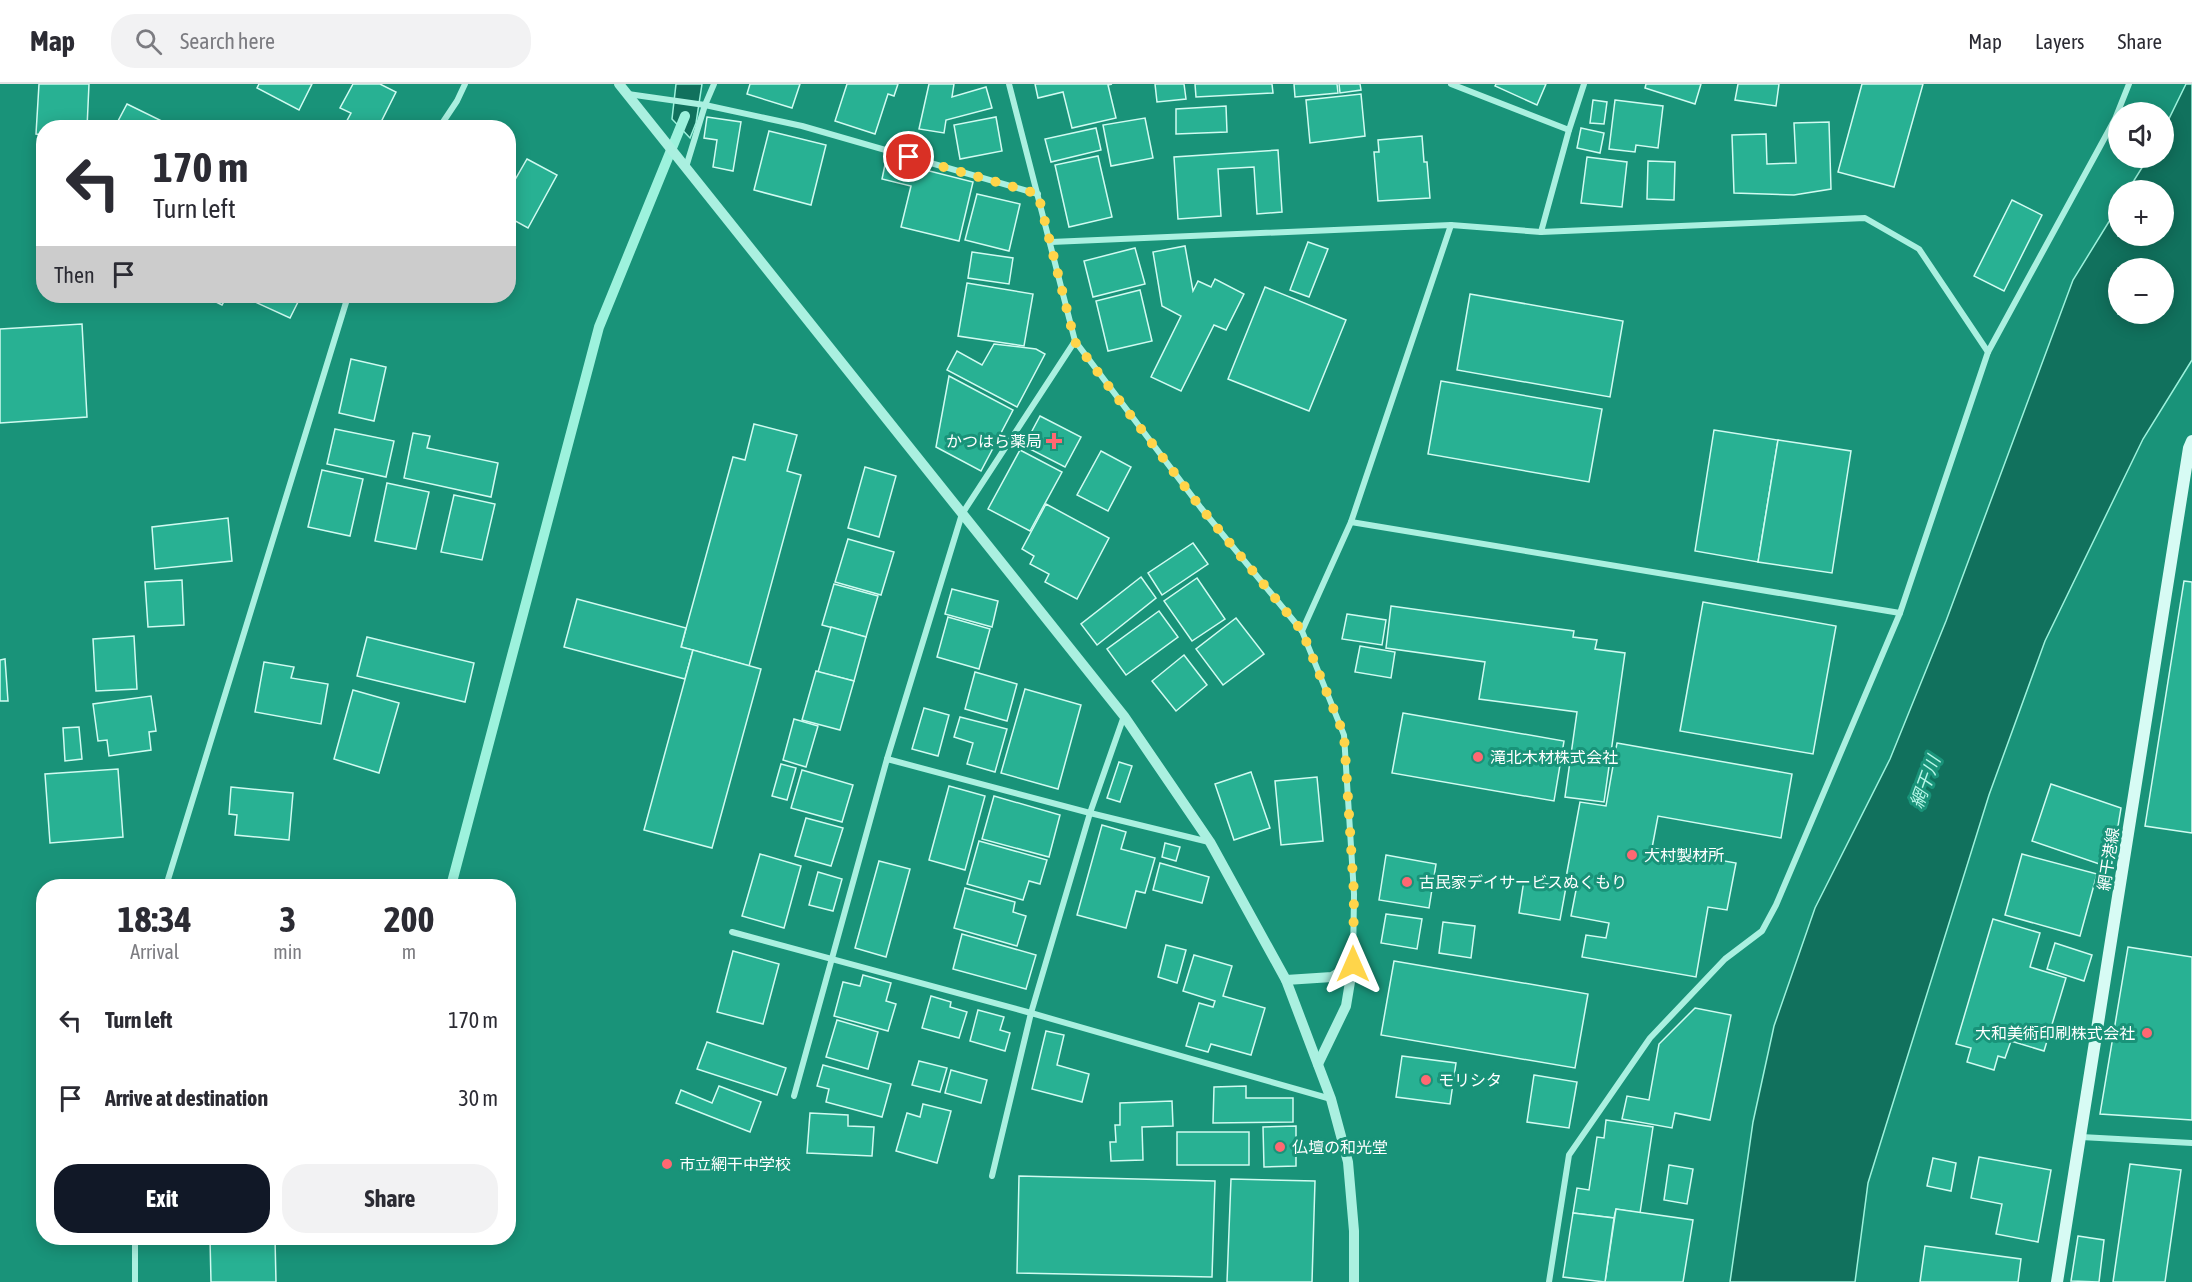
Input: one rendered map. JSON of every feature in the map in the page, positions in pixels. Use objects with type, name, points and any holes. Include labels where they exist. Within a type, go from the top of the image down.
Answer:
[{"type":"main road","name":"網干港線","points":[[2057,1282],[2188,448],[2192,441]]},
{"type":"street","points":[[444,120],[465,84]]},
{"type":"street","points":[[619,84],[1124,716],[1210,842],[1286,980],[1331,1099],[1348,1162],[1354,1231],[1354,1282]]},
{"type":"street","points":[[686,168],[705,105],[714,84]]},
{"type":"street","points":[[1009,84],[1075,342],[1201,508],[1302,631],[1344,735],[1354,894],[1353,964],[1346,1006],[1318,1064]]},
{"type":"street","points":[[1451,84],[1569,130]]},
{"type":"street","points":[[1541,232],[1584,84]]},
{"type":"street","points":[[1549,1282],[1569,1155],[1650,1038],[1725,959],[1762,931],[1776,905],[1900,613],[1988,352],[2115,119],[2129,84]]},
{"type":"street","points":[[626,94],[705,105],[802,126],[1038,194]]},
{"type":"street","points":[[1051,242],[1451,225],[1541,232],[1865,218],[1919,249],[1988,352]]},
{"type":"street","points":[[1302,631],[1352,522],[1451,225]]},
{"type":"street","points":[[168,879],[346,303]]},
{"type":"street","points":[[794,1096],[887,759],[962,514],[1075,342]]},
{"type":"street","points":[[1352,522],[1900,613]]},
{"type":"street","points":[[992,1176],[1031,1013],[1090,813],[1124,716]]},
{"type":"street","points":[[887,759],[1210,842]]},
{"type":"street","points":[[732,932],[1031,1013],[1331,1099]]},
{"type":"street","points":[[1286,980],[1332,977],[1353,964]]},
{"type":"street","points":[[2081,1137],[2192,1143]]},
{"type":"street","points":[[135,1245],[135,1282]]},
{"type":"water","points":[[676,84],[702,84],[696,123],[690,138],[672,119]]},
{"type":"water","name":"網干川","points":[[2186,84],[2192,84],[2192,360],[2143,439],[2045,641],[1989,795],[1868,1183],[1855,1282],[1730,1282],[1753,1122],[1774,1026],[1815,908],[1890,759],[1946,621],[2073,280],[2108,223],[2108,246],[2174,246],[2174,180],[2134,180],[2142,168],[2174,168],[2174,109]]},
{"type":"building","points":[[39,84],[89,84],[87,120],[37,120]]},
{"type":"building","points":[[259,84],[312,84],[299,110],[257,88]]},
{"type":"building","points":[[353,84],[380,84],[396,92],[382,120],[347,120],[351,113],[340,108]]},
{"type":"building","points":[[750,84],[800,84],[792,108],[747,94]]},
{"type":"building","points":[[847,84],[898,84],[894,96],[888,94],[875,134],[835,121]]},
{"type":"building","points":[[929,84],[954,84],[952,97],[986,87],[992,108],[946,120],[944,133],[919,129]]},
{"type":"building","points":[[1035,84],[1112,84],[1108,85],[1116,118],[1072,128],[1063,92],[1038,98]]},
{"type":"building","points":[[1155,84],[1184,84],[1186,99],[1157,102]]},
{"type":"building","points":[[1195,84],[1272,84],[1273,93],[1196,97]]},
{"type":"building","points":[[1294,84],[1337,84],[1338,93],[1295,97]]},
{"type":"building","points":[[1339,84],[1360,84],[1361,90],[1340,93]]},
{"type":"building","points":[[1496,84],[1546,84],[1537,105],[1495,86]]},
{"type":"building","points":[[1646,84],[1701,84],[1695,104],[1645,88]]},
{"type":"building","points":[[1738,84],[1779,84],[1776,106],[1735,100]]},
{"type":"building","points":[[1862,84],[1923,84],[1894,187],[1838,172]]},
{"type":"building","points":[[1361,94],[1365,136],[1310,143],[1306,100]]},
{"type":"building","points":[[1593,100],[1607,102],[1604,124],[1590,123]]},
{"type":"building","points":[[1615,100],[1663,106],[1658,148],[1636,145],[1635,152],[1609,149]]},
{"type":"building","points":[[127,104],[160,120],[119,120]]},
{"type":"building","points":[[1226,106],[1227,132],[1176,134],[1176,109]]},
{"type":"building","points":[[707,117],[741,122],[733,171],[713,167],[717,140],[704,138]]},
{"type":"building","points":[[996,117],[1002,151],[960,159],[954,125]]},
{"type":"building","points":[[1145,118],[1153,158],[1111,166],[1103,125]]},
{"type":"building","points":[[1829,122],[1831,189],[1794,195],[1734,193],[1732,135],[1766,134],[1767,164],[1796,163],[1794,123]]},
{"type":"building","points":[[1096,128],[1101,150],[1051,162],[1045,139]]},
{"type":"building","points":[[1581,128],[1604,133],[1600,153],[1577,148]]},
{"type":"building","points":[[769,131],[826,145],[811,205],[754,190]]},
{"type":"building","points":[[1422,136],[1430,198],[1378,201],[1374,152],[1379,152],[1378,140]]},
{"type":"building","points":[[1278,150],[1282,212],[1257,214],[1254,167],[1218,169],[1221,216],[1178,219],[1174,157]]},
{"type":"building","points":[[1098,156],[1112,217],[1069,227],[1055,165]]},
{"type":"building","points":[[1587,157],[1627,162],[1622,207],[1581,203]]},
{"type":"building","points":[[527,159],[557,175],[528,228],[516,221],[516,178]]},
{"type":"building","points":[[886,160],[973,182],[959,241],[901,227],[911,186],[882,179]]},
{"type":"building","points":[[1648,161],[1675,162],[1674,200],[1647,199]]},
{"type":"building","points":[[977,194],[1020,204],[1009,251],[965,240]]},
{"type":"building","points":[[2012,200],[2042,215],[2004,291],[1974,276]]},
{"type":"building","points":[[1308,242],[1328,249],[1309,297],[1290,290]]},
{"type":"building","points":[[1185,246],[1193,291],[1198,281],[1211,287],[1215,279],[1244,294],[1226,330],[1214,325],[1181,391],[1151,377],[1181,316],[1162,306],[1153,252]]},
{"type":"building","points":[[1135,248],[1145,284],[1093,297],[1084,261]]},
{"type":"building","points":[[972,252],[1013,258],[1009,284],[968,278]]},
{"type":"building","points":[[967,283],[1033,294],[1024,346],[958,336]]},
{"type":"building","points":[[1265,287],[1346,320],[1309,411],[1228,379]]},
{"type":"building","points":[[1140,290],[1152,341],[1108,351],[1096,301]]},
{"type":"building","points":[[1470,294],[1623,321],[1610,397],[1457,370]]},
{"type":"building","points":[[257,303],[298,303],[290,318]]},
{"type":"building","points":[[82,324],[87,417],[0,423],[0,329]]},
{"type":"building","points":[[994,344],[1036,349],[1045,354],[1017,407],[947,370],[957,351],[982,365]]},
{"type":"building","points":[[351,359],[386,367],[374,421],[339,413]]},
{"type":"building","points":[[949,376],[1013,410],[981,471],[936,447]]},
{"type":"building","points":[[1441,381],[1602,409],[1589,482],[1428,454]]},
{"type":"building","points":[[1040,416],[1081,437],[1065,467],[1024,446]]},
{"type":"building","points":[[754,424],[797,435],[787,471],[801,475],[749,666],[681,647],[733,457],[745,460]]},
{"type":"building","points":[[335,429],[394,441],[386,477],[327,464]]},
{"type":"building","points":[[1714,430],[1778,440],[1758,562],[1695,551]]},
{"type":"building","points":[[413,433],[430,436],[427,448],[498,463],[491,497],[404,478]]},
{"type":"building","points":[[1778,440],[1851,451],[1832,573],[1758,562]]},
{"type":"building","points":[[1020,450],[1062,472],[1030,531],[988,509]]},
{"type":"building","points":[[1101,451],[1131,467],[1108,511],[1077,495]]},
{"type":"building","points":[[865,467],[896,476],[879,537],[848,528]]},
{"type":"building","points":[[322,470],[363,479],[350,536],[308,527]]},
{"type":"building","points":[[387,483],[429,492],[416,549],[375,541]]},
{"type":"building","points":[[454,495],[495,504],[482,560],[441,552]]},
{"type":"building","points":[[1046,504],[1109,538],[1077,599],[1045,582],[1049,574],[1030,564],[1034,556],[1022,549]]},
{"type":"building","points":[[228,518],[232,561],[155,569],[152,527]]},
{"type":"building","points":[[848,539],[894,552],[881,595],[835,582]]},
{"type":"building","points":[[1193,543],[1208,564],[1162,595],[1148,573]]},
{"type":"building","points":[[1141,577],[1156,598],[1097,645],[1081,624]]},
{"type":"building","points":[[1197,578],[1225,619],[1192,641],[1164,601]]},
{"type":"building","points":[[182,580],[184,625],[148,627],[145,582]]},
{"type":"building","points":[[2184,581],[2192,582],[2192,833],[2145,826]]},
{"type":"building","points":[[834,584],[878,596],[866,637],[822,625]]},
{"type":"building","points":[[952,589],[998,601],[992,627],[945,614]]},
{"type":"building","points":[[577,599],[686,628],[681,647],[693,650],[685,679],[564,647]]},
{"type":"building","points":[[1703,602],[1836,626],[1813,754],[1680,731]]},
{"type":"building","points":[[1391,606],[1574,631],[1573,637],[1597,640],[1595,649],[1625,653],[1604,802],[1565,797],[1577,712],[1479,699],[1485,662],[1386,648]]},
{"type":"building","points":[[1159,611],[1178,637],[1126,675],[1107,649]]},
{"type":"building","points":[[1347,614],[1386,620],[1382,645],[1342,639]]},
{"type":"building","points":[[948,617],[990,629],[979,669],[937,657]]},
{"type":"building","points":[[1236,618],[1264,654],[1223,685],[1196,649]]},
{"type":"building","points":[[831,627],[866,637],[854,681],[818,672]]},
{"type":"building","points":[[134,636],[137,689],[96,691],[93,639]]},
{"type":"building","points":[[367,637],[474,663],[465,702],[357,676]]},
{"type":"building","points":[[1360,646],[1395,652],[1391,678],[1355,672]]},
{"type":"building","points":[[693,650],[761,669],[712,848],[644,830]]},
{"type":"building","points":[[1184,655],[1207,685],[1176,711],[1152,681]]},
{"type":"building","points":[[5,659],[8,701],[0,701],[0,660]]},
{"type":"building","points":[[264,662],[294,667],[291,678],[328,684],[321,724],[255,712]]},
{"type":"building","points":[[816,671],[854,681],[840,730],[802,720]]},
{"type":"building","points":[[975,672],[1017,684],[1007,721],[965,709]]},
{"type":"building","points":[[1025,689],[1081,705],[1058,789],[1001,773]]},
{"type":"building","points":[[353,690],[399,703],[379,773],[334,759]]},
{"type":"building","points":[[151,696],[156,731],[149,732],[151,750],[109,756],[107,740],[98,741],[93,704]]},
{"type":"building","points":[[924,708],[949,715],[938,756],[912,749]]},
{"type":"building","name":"滝北木材株式会社","points":[[1403,713],[1564,741],[1554,801],[1392,773]]},
{"type":"building","points":[[960,717],[1007,729],[995,772],[967,764],[973,743],[954,737]]},
{"type":"building","points":[[794,719],[818,726],[806,767],[783,760]]},
{"type":"building","points":[[79,727],[82,759],[65,761],[63,728]]},
{"type":"building","name":"大村製材所","points":[[1617,743],[1792,774],[1781,838],[1658,816],[1652,848],[1736,863],[1727,910],[1708,907],[1696,977],[1582,957],[1586,935],[1606,938],[1609,923],[1571,916],[1577,885],[1565,883],[1580,802],[1606,806]]},
{"type":"building","points":[[1119,762],[1132,766],[1120,802],[1107,798]]},
{"type":"building","points":[[781,764],[796,768],[787,800],[772,796]]},
{"type":"building","points":[[118,769],[123,837],[50,843],[45,774]]},
{"type":"building","points":[[802,770],[853,785],[842,822],[791,808]]},
{"type":"building","points":[[1251,772],[1270,828],[1234,840],[1215,784]]},
{"type":"building","points":[[1317,777],[1323,841],[1281,845],[1275,781]]},
{"type":"building","points":[[2051,784],[2121,808],[2111,868],[2032,841]]},
{"type":"building","points":[[949,786],[985,796],[965,870],[929,860]]},
{"type":"building","points":[[231,787],[293,793],[289,840],[235,835],[237,815],[229,814]]},
{"type":"building","points":[[994,796],[1060,815],[1049,857],[982,839]]},
{"type":"building","points":[[806,818],[843,828],[831,866],[795,856]]},
{"type":"building","points":[[1102,825],[1126,832],[1121,849],[1155,858],[1145,893],[1136,891],[1126,928],[1077,915]]},
{"type":"building","points":[[979,841],[1047,860],[1040,884],[1029,881],[1023,900],[967,884]]},
{"type":"building","points":[[1165,843],[1180,847],[1176,861],[1162,857]]},
{"type":"building","points":[[760,854],[801,866],[784,928],[742,916]]},
{"type":"building","points":[[2022,854],[2097,874],[2080,936],[2005,915]]},
{"type":"building","name":"古民家デイサービスぬくもり","points":[[1386,855],[1436,864],[1429,908],[1379,900]]},
{"type":"building","points":[[879,861],[910,869],[886,957],[855,948]]},
{"type":"building","points":[[1160,863],[1209,877],[1202,903],[1153,890]]},
{"type":"building","points":[[818,872],[842,879],[833,911],[809,905]]},
{"type":"building","points":[[1524,880],[1566,887],[1560,920],[1519,913]]},
{"type":"building","points":[[965,888],[1015,902],[1013,912],[1026,916],[1017,946],[954,928]]},
{"type":"building","points":[[1386,914],[1422,919],[1417,949],[1381,943]]},
{"type":"building","points":[[1993,919],[2040,933],[2030,967],[2066,978],[2044,1051],[2011,1041],[2005,1058],[1998,1056],[1994,1070],[1967,1062],[1971,1048],[1956,1044]]},
{"type":"building","points":[[1443,922],[1475,926],[1471,958],[1439,953]]},
{"type":"building","points":[[962,934],[1036,955],[1026,989],[953,969]]},
{"type":"building","points":[[2055,943],[2092,955],[2084,981],[2047,969]]},
{"type":"building","points":[[1166,945],[1186,950],[1177,983],[1158,977]]},
{"type":"building","points":[[2128,947],[2192,957],[2192,1120],[2100,1114]]},
{"type":"building","points":[[733,951],[779,964],[763,1024],[717,1012]]},
{"type":"building","points":[[1194,955],[1232,966],[1223,996],[1265,1008],[1251,1055],[1211,1044],[1208,1052],[1186,1046],[1199,1003],[1213,1007],[1215,1001],[1183,991]]},
{"type":"building","points":[[1394,961],[1588,994],[1575,1068],[1381,1035]]},
{"type":"building","points":[[863,975],[891,983],[886,1001],[896,1004],[888,1031],[834,1016],[843,982],[860,986]]},
{"type":"building","points":[[931,996],[951,1002],[950,1007],[967,1012],[959,1038],[922,1028]]},
{"type":"building","points":[[1695,1008],[1731,1015],[1710,1120],[1675,1113],[1672,1128],[1622,1119],[1627,1096],[1649,1100],[1659,1044]]},
{"type":"building","points":[[978,1010],[1004,1017],[1000,1030],[1010,1033],[1005,1051],[970,1041]]},
{"type":"building","points":[[837,1020],[878,1032],[868,1069],[826,1057]]},
{"type":"building","points":[[1046,1031],[1064,1035],[1057,1065],[1089,1074],[1082,1102],[1032,1089]]},
{"type":"building","points":[[707,1042],[786,1068],[777,1095],[697,1069]]},
{"type":"building","name":"モリシタ","points":[[1402,1056],[1456,1063],[1450,1104],[1396,1097]]},
{"type":"building","points":[[919,1061],[947,1068],[940,1092],[912,1085]]},
{"type":"building","points":[[823,1065],[891,1084],[882,1117],[826,1102],[829,1089],[817,1086]]},
{"type":"building","points":[[951,1070],[987,1080],[981,1103],[945,1093]]},
{"type":"building","points":[[1534,1075],[1577,1082],[1569,1128],[1527,1122]]},
{"type":"building","points":[[719,1086],[761,1102],[750,1132],[676,1103],[681,1090],[712,1103]]},
{"type":"building","points":[[1246,1086],[1246,1098],[1293,1098],[1293,1122],[1213,1123],[1214,1087]]},
{"type":"building","points":[[1172,1101],[1173,1126],[1142,1127],[1143,1160],[1111,1161],[1110,1142],[1116,1142],[1115,1125],[1120,1125],[1120,1103]]},
{"type":"building","points":[[923,1104],[951,1111],[937,1163],[896,1151],[907,1113],[920,1117]]},
{"type":"building","points":[[810,1113],[848,1115],[848,1126],[874,1127],[872,1156],[807,1153]]},
{"type":"building","points":[[1606,1120],[1653,1127],[1640,1213],[1616,1209],[1614,1218],[1573,1213],[1577,1188],[1589,1190],[1597,1137],[1604,1138]]},
{"type":"building","points":[[1296,1126],[1296,1166],[1264,1167],[1263,1127]]},
{"type":"building","points":[[1177,1132],[1249,1132],[1249,1165],[1177,1165]]},
{"type":"building","points":[[1979,1157],[2051,1170],[2038,1242],[1996,1234],[2002,1204],[1971,1198]]},
{"type":"building","points":[[1933,1158],[1956,1163],[1951,1191],[1927,1186]]},
{"type":"building","points":[[2130,1164],[2181,1170],[2165,1282],[2113,1282]]},
{"type":"building","points":[[1669,1165],[1693,1169],[1687,1204],[1664,1200]]},
{"type":"building","points":[[1019,1176],[1215,1181],[1212,1277],[1017,1273]]},
{"type":"building","points":[[1231,1179],[1315,1181],[1312,1282],[1227,1282]]},
{"type":"building","points":[[1616,1209],[1693,1220],[1683,1282],[1605,1282]]},
{"type":"building","points":[[1573,1213],[1614,1218],[1605,1282],[1563,1277]]},
{"type":"building","points":[[2078,1236],[2104,1240],[2099,1282],[2071,1281]]},
{"type":"building","points":[[210,1245],[275,1245],[276,1282],[211,1282]]},
{"type":"building","points":[[1925,1246],[2021,1259],[2018,1282],[1920,1282]]},
{"type":"waterway","points":[[453,879],[599,327],[685,116]]},
{"type":"place","name":"かつはら薬局","points":[[1054,441]]},
{"type":"place","name":"滝北木材株式会社","points":[[1478,757]]},
{"type":"place","name":"大村製材所","points":[[1632,855]]},
{"type":"place","name":"古民家デイサービスぬくもり","points":[[1407,882]]},
{"type":"place","name":"大和美術印刷株式会社","points":[[2147,1033]]},
{"type":"place","name":"モリシタ","points":[[1426,1080]]},
{"type":"place","name":"仏壇の和光堂","points":[[1280,1147]]},
{"type":"place","name":"市立網干中学校","points":[[667,1164]]},
{"type":"route","points":[[909,157],[1038,194],[1075,342],[1201,508],[1302,631],[1344,735],[1354,894],[1353,964]]}]
